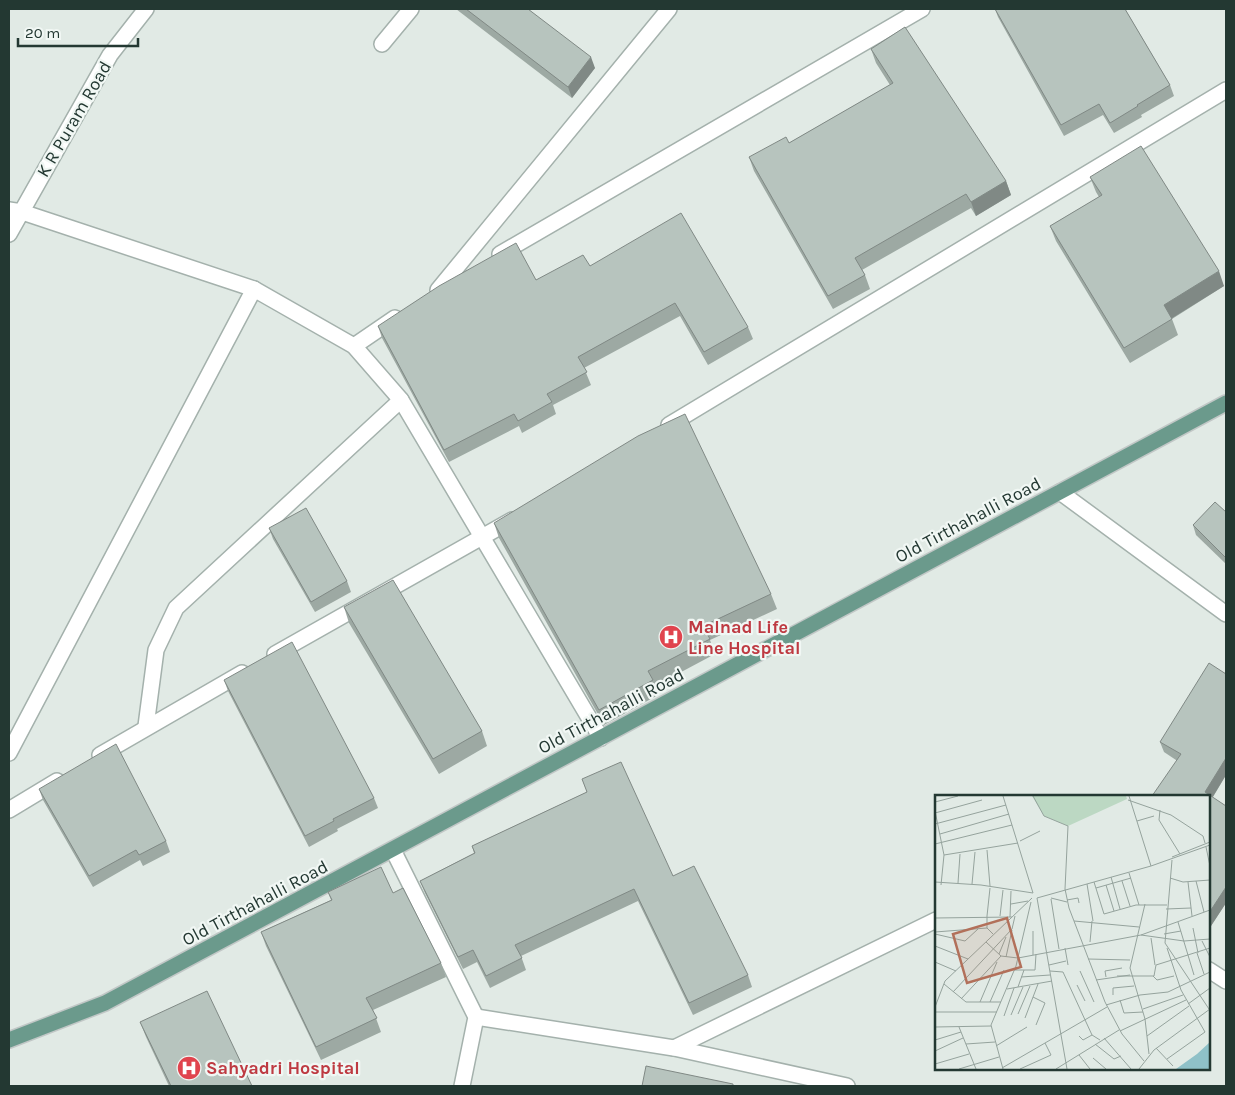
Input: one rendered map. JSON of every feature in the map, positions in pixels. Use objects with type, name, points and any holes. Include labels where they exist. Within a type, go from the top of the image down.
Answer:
[{"type":"main road","name":"Old Tirthahalli Road","points":[[9,1040],[105,1004],[1226,403]]},
{"type":"street","name":"K R Puram Road","points":[[9,234],[15,211],[110,55],[146,9]]},
{"type":"street","points":[[382,44],[411,9]]},
{"type":"street","points":[[438,290],[669,9]]},
{"type":"street","points":[[490,260],[922,9]]},
{"type":"street","points":[[654,434],[1226,90]]},
{"type":"street","points":[[15,211],[254,289],[354,346],[401,400],[601,738]]},
{"type":"street","points":[[423,300],[473,270]]},
{"type":"street","points":[[9,753],[254,289]]},
{"type":"street","points":[[354,346],[407,310]]},
{"type":"street","points":[[146,726],[156,650],[176,608],[401,400]]},
{"type":"street","points":[[1060,492],[1226,614]]},
{"type":"street","points":[[90,761],[146,726],[526,512]]},
{"type":"street","points":[[9,810],[74,771]]},
{"type":"street","points":[[393,850],[476,1017],[462,1086]]},
{"type":"street","points":[[674,1048],[935,920]]},
{"type":"street","points":[[1210,971],[1226,981]]},
{"type":"street","points":[[476,1017],[674,1048],[847,1086]]},
{"type":"building","points":[[466,9],[528,9],[591,57],[568,87]]},
{"type":"building","points":[[995,9],[1125,9],[1170,85],[1110,123],[1099,104],[1061,125]]},
{"type":"building","points":[[905,27],[1006,181],[971,202],[966,194],[855,258],[865,275],[828,296],[749,157],[786,137],[789,143],[893,83],[871,49]]},
{"type":"building","points":[[1141,146],[1219,271],[1164,305],[1172,319],[1124,348],[1050,226],[1102,195],[1090,177]]},
{"type":"building","points":[[681,213],[748,327],[704,352],[675,303],[578,357],[587,372],[547,394],[552,402],[518,421],[514,414],[444,450],[378,326],[439,286],[516,243],[536,280],[583,255],[590,266]]},
{"type":"building","points":[[685,414],[771,594],[703,626],[710,639],[648,671],[653,680],[599,710],[494,523],[638,436]]},
{"type":"building","points":[[1215,502],[1226,512],[1226,558],[1193,525]]},
{"type":"building","points":[[306,508],[347,581],[311,602],[269,528]]},
{"type":"building","points":[[393,580],[482,731],[433,759],[344,607]]},
{"type":"building","points":[[292,642],[374,798],[305,836],[224,680]]},
{"type":"building","points":[[1209,663],[1226,674],[1226,758],[1205,792],[1210,795],[1153,795],[1181,754],[1160,742]]},
{"type":"building","points":[[116,744],[166,841],[139,855],[136,850],[89,876],[39,789]]},
{"type":"building","points":[[621,762],[673,876],[694,866],[748,975],[689,1003],[634,889],[515,945],[522,958],[486,976],[473,950],[458,957],[420,881],[475,853],[472,846],[587,792],[582,779]]},
{"type":"building","points":[[1210,795],[1226,806],[1226,887],[1210,911]]},
{"type":"building","points":[[381,867],[393,893],[403,888],[441,963],[366,998],[377,1018],[316,1047],[261,932],[332,900],[328,892]]},
{"type":"building","points":[[207,991],[252,1086],[171,1086],[140,1022]]},
{"type":"building","points":[[646,1066],[733,1084],[733,1086],[642,1086]]},
{"type":"place","name":"Malnad Life Line Hospital","points":[[671,637]]},
{"type":"place","name":"Sahyadri Hospital","points":[[189,1068]]}]
